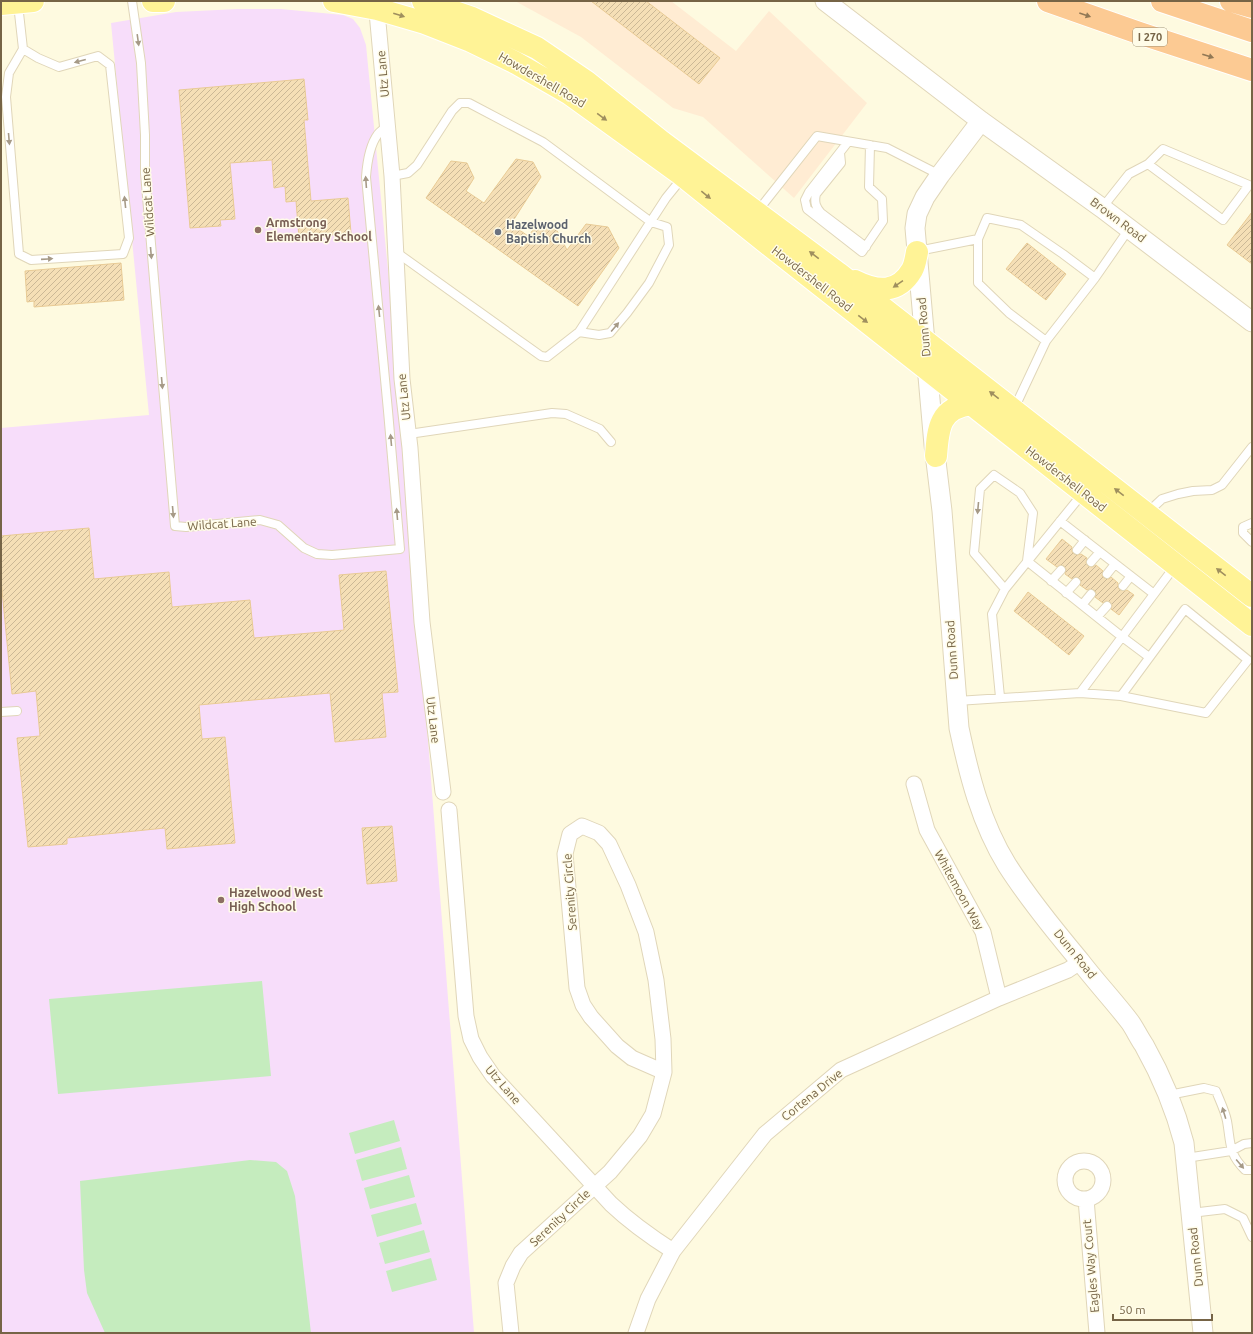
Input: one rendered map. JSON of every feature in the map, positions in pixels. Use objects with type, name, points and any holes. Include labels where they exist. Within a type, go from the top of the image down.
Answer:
[{"type":"highway","name":"I 270","points":[[1048,1],[1252,70]]},
{"type":"highway","points":[[1162,1],[1252,31]]},
{"type":"highway","points":[[1231,1],[1252,7]]},
{"type":"main road","points":[[153,1],[164,1]]},
{"type":"main road","name":"Howdershell Road","points":[[334,1],[377,5],[431,26],[471,42],[516,63],[570,94],[683,176],[1252,625]]},
{"type":"main road","name":"Howdershell Road","points":[[423,1],[472,18],[537,48],[587,82],[662,142],[838,273],[1252,596]]},
{"type":"main road","points":[[838,273],[863,285],[876,289],[897,286],[913,269],[917,252]]},
{"type":"main road","points":[[936,456],[938,433],[941,422],[951,411],[962,405],[971,404]]},
{"type":"street","points":[[825,1],[981,121]]},
{"type":"street","name":"Utz Lane","points":[[377,5],[392,176],[402,379],[408,434],[422,622],[443,792]]},
{"type":"street","name":"Dunn Road","points":[[981,121],[925,197],[917,214],[915,228],[942,511],[959,728],[966,761],[977,800],[990,834],[1006,864],[1080,962],[1131,1023],[1169,1095],[1182,1136],[1186,1158],[1203,1333]]},
{"type":"street","name":"Brown Road","points":[[981,121],[1102,208],[1252,322]]},
{"type":"street","name":"Whitemoon Way","points":[[914,784],[926,830],[983,932],[999,998]]},
{"type":"street","name":"Utz Lane","points":[[449,810],[466,1016],[471,1039],[480,1057],[493,1076],[517,1100],[594,1186],[626,1218],[649,1236],[673,1251]]},
{"type":"street","name":"Serenity Circle","points":[[510,1333],[506,1284],[513,1266],[521,1253],[610,1172],[640,1136],[653,1114],[664,1072],[663,1039],[656,980],[646,932],[628,885],[609,844],[599,833],[582,826],[570,834],[565,854],[577,988],[583,1005],[591,1017],[617,1046],[632,1058],[664,1072]]},
{"type":"street","name":"Cortena Drive","points":[[636,1333],[648,1299],[673,1251],[765,1134],[841,1070],[999,998],[1068,970],[1080,962]]},
{"type":"street","name":"Eagles Way Court","points":[[1086,1199],[1097,1333]]},
{"type":"lane","name":"Wildcat Lane","points":[[132,1],[141,63],[145,135],[145,174],[175,526],[186,527],[260,520],[278,525],[304,548],[317,554],[332,555],[400,549],[366,177],[367,163],[371,146],[378,133],[388,126]]},
{"type":"lane","points":[[17,2],[23,49],[9,73],[6,97],[19,254],[31,260],[123,254],[129,238],[110,65],[98,56],[59,66],[38,58],[23,49]]},
{"type":"lane","points":[[392,176],[408,173],[417,165],[452,110],[460,103],[469,103],[542,142],[651,222],[668,227],[669,245],[649,283],[627,313],[610,333],[599,335],[580,332]]},
{"type":"lane","points":[[757,213],[818,136],[888,148],[940,175]]},
{"type":"lane","points":[[848,142],[809,192],[805,200],[806,209],[862,252],[883,221],[882,199],[869,187],[870,146]]},
{"type":"lane","points":[[1102,208],[1129,174],[1148,164],[1163,149],[1249,185],[1223,220],[1148,164]]},
{"type":"lane","points":[[396,252],[541,356],[547,357],[580,332],[666,198],[683,176]]},
{"type":"lane","points":[[1046,341],[1009,313],[978,284],[978,239],[987,218],[1021,225],[1095,278]]},
{"type":"lane","points":[[1013,410],[1046,341],[1095,278],[1129,229]]},
{"type":"lane","points":[[917,252],[978,239]]},
{"type":"lane","points":[[408,434],[552,413],[566,414],[600,429],[611,442]]},
{"type":"lane","points":[[1146,513],[1162,499],[1193,491],[1212,490],[1222,486],[1252,447]]},
{"type":"lane","points":[[1005,589],[974,553],[980,489],[994,475],[1020,494],[1033,513],[1027,561]]},
{"type":"lane","points":[[1000,697],[992,614],[1005,589],[1084,492]]},
{"type":"lane","points":[[1060,521],[1154,594]]},
{"type":"lane","points":[[1252,523],[1243,527],[1243,534],[1252,542]]},
{"type":"lane","points":[[1077,550],[1085,540]]},
{"type":"lane","points":[[1092,562],[1100,552]]},
{"type":"lane","points":[[1027,561],[1097,618],[1150,657]]},
{"type":"lane","points":[[1107,574],[1115,564]]},
{"type":"lane","points":[[1080,693],[1121,636],[1176,565]]},
{"type":"lane","points":[[1052,581],[1061,570]]},
{"type":"lane","points":[[1123,586],[1131,576]]},
{"type":"lane","points":[[1066,593],[1076,582]]},
{"type":"lane","points":[[1082,605],[1092,594]]},
{"type":"lane","points":[[1097,618],[1107,606]]},
{"type":"lane","points":[[956,701],[1080,693],[1121,696],[1206,713],[1248,660],[1185,609],[1121,696]]},
{"type":"lane","points":[[1,712],[17,711]]},
{"type":"lane","points":[[1169,1095],[1204,1088],[1216,1091],[1226,1120],[1231,1151],[1239,1164],[1245,1170],[1252,1170]]},
{"type":"lane","points":[[1186,1158],[1231,1151],[1244,1144],[1252,1143]]},
{"type":"lane","points":[[1191,1213],[1225,1209],[1243,1218],[1252,1237]]},
{"type":"shaded area","points":[[515,1],[671,1],[736,51],[769,11],[867,103],[794,198],[703,117],[673,108],[581,37]]},
{"type":"shaded area","name":"Hazelwood West High School","points":[[238,9],[281,9],[343,15],[353,19],[360,28],[366,45],[405,444],[474,1333],[1,1333],[1,428],[149,415],[111,23],[176,12]]},
{"type":"green space","points":[[262,981],[271,1076],[58,1094],[49,999]]},
{"type":"green space","points":[[394,1120],[400,1141],[355,1154],[349,1133]]},
{"type":"green space","points":[[401,1147],[407,1169],[362,1181],[356,1160]]},
{"type":"green space","points":[[250,1160],[276,1162],[287,1171],[295,1196],[311,1333],[105,1333],[87,1293],[84,1270],[80,1181]]},
{"type":"green space","points":[[409,1175],[415,1197],[370,1209],[364,1188]]},
{"type":"green space","points":[[416,1203],[422,1224],[377,1237],[371,1215]]},
{"type":"green space","points":[[424,1230],[430,1252],[385,1264],[379,1243]]},
{"type":"green space","points":[[431,1258],[437,1280],[392,1292],[386,1271]]},
{"type":"building","points":[[591,1],[646,1],[720,58],[699,84]]},
{"type":"building","points":[[304,79],[308,120],[304,120],[311,201],[348,198],[351,233],[299,238],[296,201],[286,202],[285,186],[274,188],[272,160],[230,163],[235,219],[220,220],[221,226],[190,228],[179,90]]},
{"type":"building","name":"Hazelwood Baptish Church","points":[[516,159],[533,162],[541,177],[511,224],[528,236],[539,223],[554,225],[567,250],[586,224],[608,227],[619,248],[578,306],[426,198],[451,161],[467,163],[474,178],[466,191],[484,203]]},
{"type":"building","points":[[1252,212],[1252,264],[1227,245]]},
{"type":"building","points":[[1027,243],[1066,274],[1046,300],[1006,269]]},
{"type":"building","points":[[121,263],[124,300],[34,307],[34,301],[27,302],[25,271]]},
{"type":"building","points":[[89,528],[94,579],[169,572],[172,607],[250,600],[254,638],[344,630],[339,575],[386,571],[398,692],[382,693],[386,737],[335,742],[330,693],[199,705],[202,739],[225,737],[235,843],[167,849],[165,828],[67,838],[67,844],[28,847],[17,738],[40,736],[36,691],[12,694],[1,580],[1,536]]},
{"type":"building","points":[[1062,539],[1072,547],[1072,552],[1074,554],[1081,554],[1087,558],[1086,563],[1088,566],[1092,567],[1096,565],[1103,571],[1102,576],[1104,578],[1109,579],[1111,577],[1118,583],[1118,588],[1120,590],[1127,590],[1134,595],[1119,615],[1111,609],[1112,605],[1110,602],[1106,601],[1103,603],[1095,597],[1096,592],[1094,590],[1087,590],[1080,585],[1081,581],[1079,578],[1075,577],[1072,579],[1065,574],[1066,569],[1064,566],[1060,565],[1057,567],[1046,559]]},
{"type":"building","points":[[1028,592],[1084,636],[1069,655],[1014,611]]},
{"type":"building","points":[[392,826],[397,881],[367,884],[362,828]]},
{"type":"place","name":"Armstrong Elementary School","points":[[258,230]]},
{"type":"place","name":"Hazelwood Baptish Church","points":[[498,232]]},
{"type":"place","name":"Hazelwood West High School","points":[[221,900]]}]
